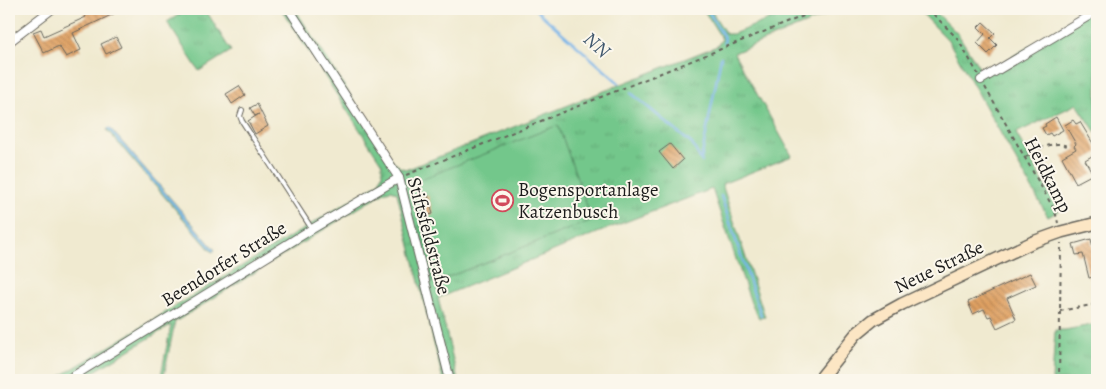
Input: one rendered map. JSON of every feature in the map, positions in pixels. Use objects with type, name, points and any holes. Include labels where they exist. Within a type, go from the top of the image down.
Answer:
[{"type":"street","points":[[9,42],[52,9]]},
{"type":"street","name":"Stiftsfeldstraße","points":[[288,9],[399,178],[450,380]]},
{"type":"street","points":[[982,80],[1097,10]]},
{"type":"street","name":"Beendorfer Straße","points":[[67,380],[312,229],[399,178]]},
{"type":"street","name":"Neue Straße","points":[[818,380],[856,334],[873,320],[902,304],[1033,242],[1061,232],[1097,223]]},
{"type":"lane","points":[[242,110],[240,116],[242,121],[312,229]]},
{"type":"path","points":[[399,178],[821,9]]},
{"type":"path","name":"Heidkamp","points":[[928,9],[957,38],[1055,212],[1061,232],[1059,380]]},
{"type":"path","points":[[1025,158],[1053,144],[1062,143],[1069,147]]},
{"type":"path","points":[[1060,311],[1097,304]]},
{"type":"green space","points":[[188,9],[205,9],[231,51],[199,71],[167,22]]},
{"type":"green space","points":[[281,9],[295,9],[392,160],[401,168],[408,169],[717,46],[722,39],[703,9],[710,9],[726,34],[733,34],[795,9],[841,9],[734,53],[792,156],[722,184],[765,317],[759,318],[751,303],[712,189],[612,227],[438,298],[458,380],[443,380],[397,193],[392,190],[386,191],[175,322],[163,380],[160,380],[171,325],[80,380],[54,380],[379,183],[382,174],[382,164]]},
{"type":"green space","points":[[918,9],[933,9],[958,34],[980,69],[988,71],[1093,9],[1097,9],[1097,134],[1077,104],[1016,133],[1059,211],[1048,217],[948,40]]},
{"type":"green space","name":"Bogensportanlage Katzenbusch","points":[[558,125],[592,220],[433,283],[419,226],[425,222],[414,182]]},
{"type":"green space","points":[[110,128],[215,250],[212,252],[107,130]]},
{"type":"green space","points":[[1097,324],[1097,380],[1052,380],[1055,330]]},
{"type":"building","points":[[82,9],[124,9],[73,33],[81,50],[66,57],[59,46],[44,53],[33,32],[41,29],[44,36],[86,17]]},
{"type":"building","points":[[983,22],[995,33],[990,38],[997,45],[988,54],[977,43],[985,34],[978,27]]},
{"type":"building","points":[[116,37],[121,47],[106,54],[101,44]]},
{"type":"building","points":[[239,86],[245,95],[232,104],[226,94]]},
{"type":"building","points":[[257,104],[268,126],[255,134],[248,121],[259,114],[255,116],[250,108]]},
{"type":"building","points":[[1056,117],[1063,130],[1052,136],[1050,133],[1046,135],[1042,128]]},
{"type":"building","points":[[1073,120],[1076,124],[1080,122],[1097,150],[1097,153],[1085,160],[1093,174],[1076,183],[1062,157],[1076,149],[1074,146],[1076,144],[1065,125]]},
{"type":"building","points":[[670,144],[683,160],[673,169],[659,152]]},
{"type":"building","points":[[428,195],[433,214],[425,216],[420,197]]},
{"type":"building","points":[[1091,239],[1097,276],[1089,278],[1083,254],[1076,255],[1073,244]]},
{"type":"building","points":[[1030,273],[1036,285],[1007,298],[1016,319],[997,328],[991,316],[988,317],[984,309],[973,314],[968,302]]},
{"type":"waterway","name":"NN","points":[[535,9],[619,83]]},
{"type":"waterway","name":"NN","points":[[707,9],[725,39],[724,42]]},
{"type":"waterway","name":"NN","points":[[701,160],[721,57]]},
{"type":"waterway","name":"NN","points":[[631,93],[692,144],[702,162]]},
{"type":"waterway","points":[[109,129],[213,250]]},
{"type":"waterway","points":[[721,196],[761,315]]},
{"type":"place","name":"Bogensportanlage Katzenbusch","points":[[502,201]]}]
